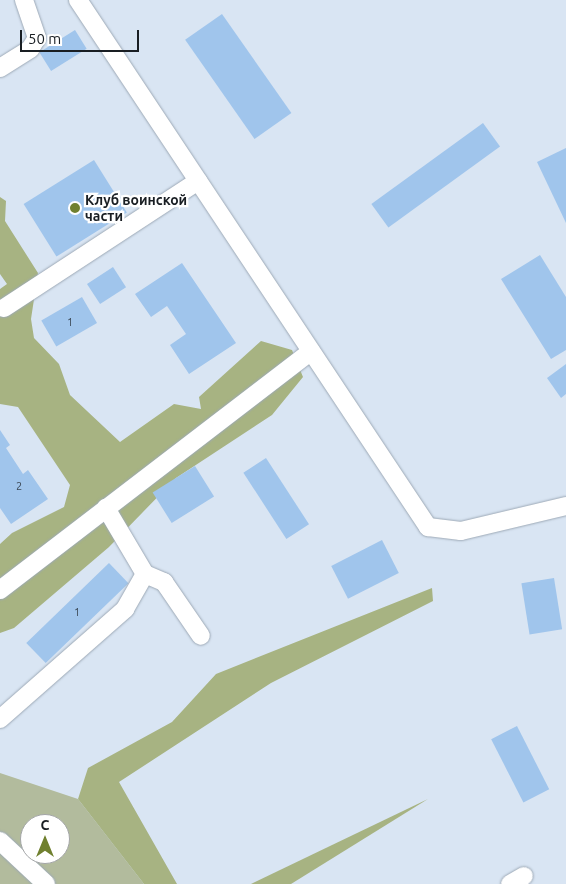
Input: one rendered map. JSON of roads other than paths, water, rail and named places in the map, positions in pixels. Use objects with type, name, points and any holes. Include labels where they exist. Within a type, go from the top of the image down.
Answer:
[{"type":"street","points":[[0,68],[30,48],[37,38],[24,0]]},
{"type":"street","points":[[78,0],[428,527],[461,531],[566,506]]},
{"type":"street","points":[[1,307],[198,181]]},
{"type":"street","points":[[0,590],[311,351]]},
{"type":"street","points":[[106,508],[145,574],[164,582],[201,636]]},
{"type":"street","points":[[0,720],[125,609],[145,574]]},
{"type":"street","points":[[0,841],[46,884]]},
{"type":"place","name":"Клуб воинской части","points":[[75,208]]}]
